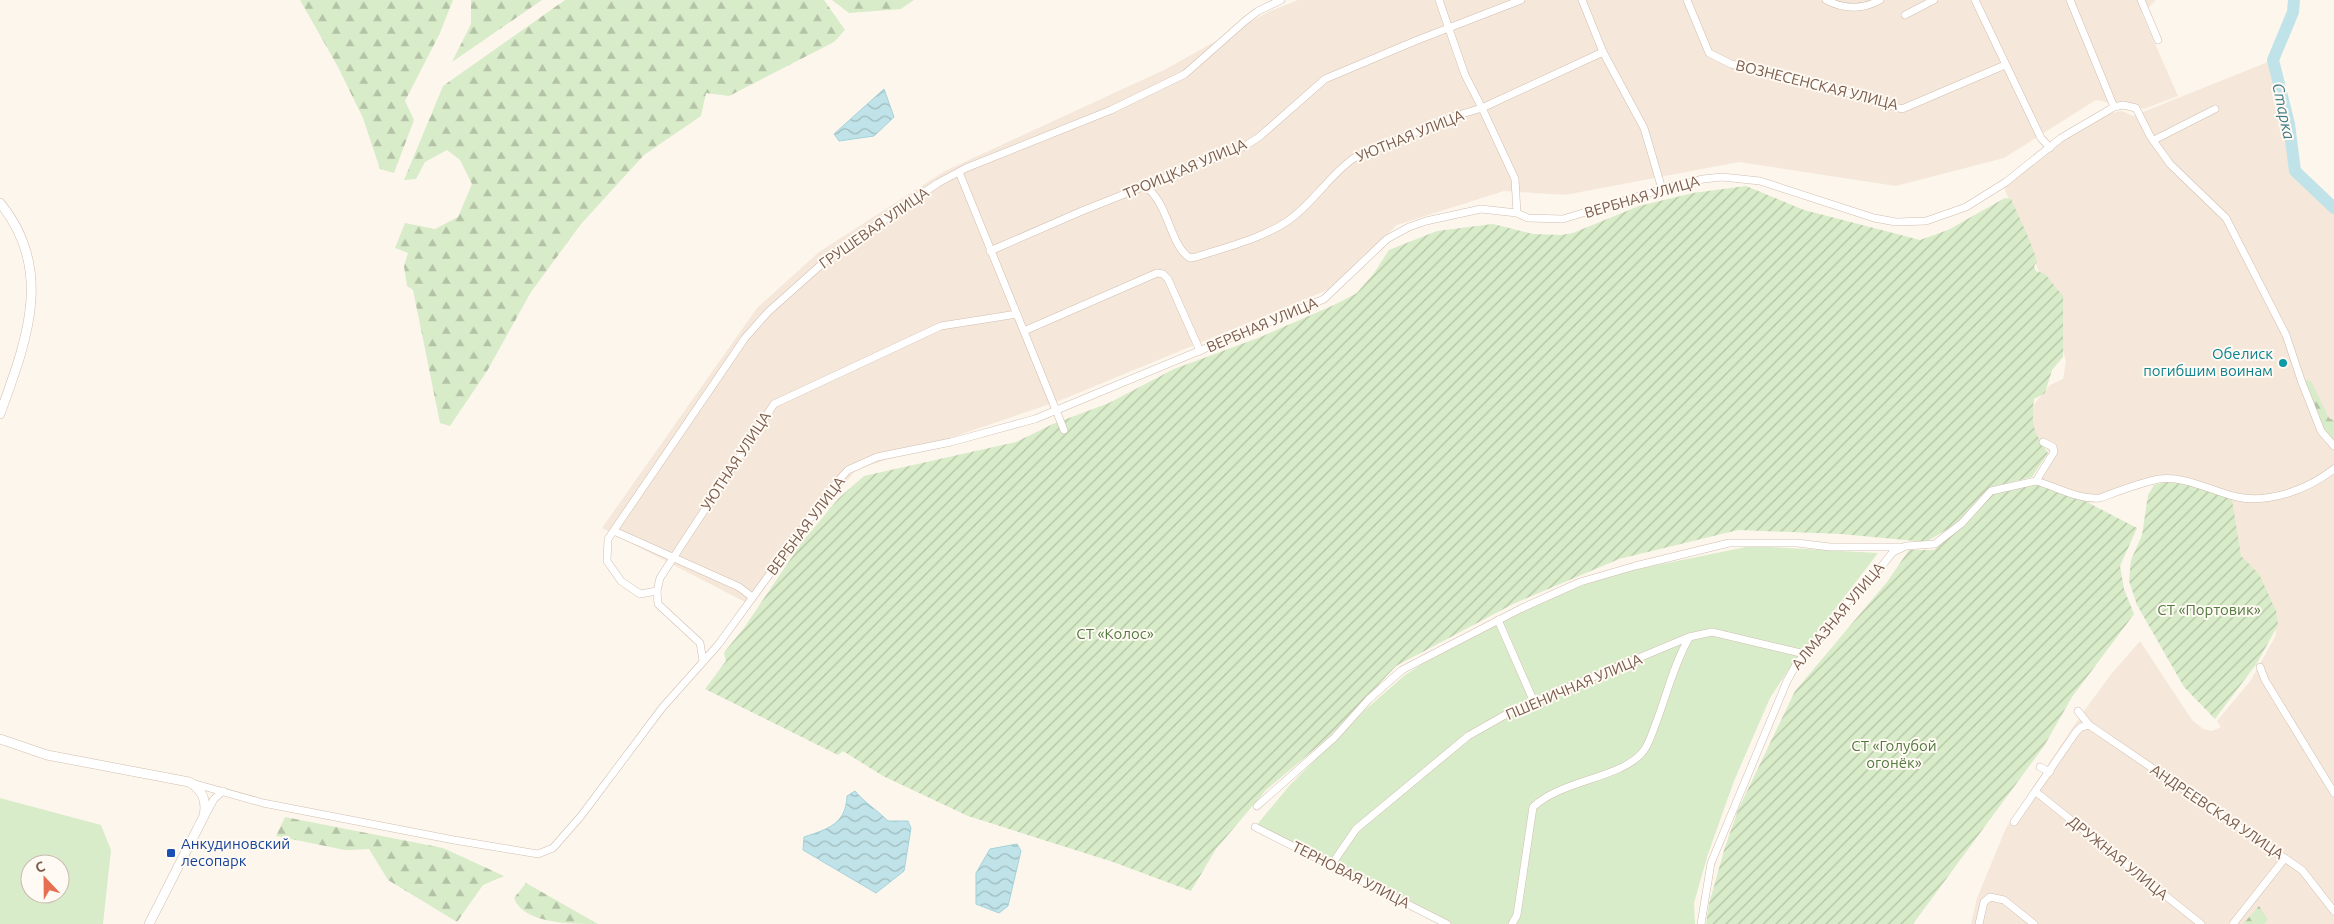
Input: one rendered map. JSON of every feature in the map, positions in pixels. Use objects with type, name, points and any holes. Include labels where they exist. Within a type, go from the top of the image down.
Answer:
[{"type":"street","name":"ГРУШЕВАЯ УЛИЦА","points":[[657,591],[640,594],[621,581],[607,561],[608,539],[745,338],[768,312],[832,255],[938,183],[959,172],[1111,110],[1185,74],[1245,20],[1258,11],[1281,0]]},
{"type":"street","points":[[1439,0],[1465,74],[1515,179],[1517,213]]},
{"type":"street","name":"ТРОИЦКАЯ УЛИЦА","points":[[990,251],[1082,211],[1245,146],[1259,137],[1325,79],[1415,41],[1521,0]]},
{"type":"street","points":[[1582,0],[1603,52],[1644,128],[1662,189]]},
{"type":"street","name":"ВОЗНЕСЕНСКАЯ УЛИЦА","points":[[1687,0],[1709,53],[1731,64],[1824,86],[1902,109],[2005,65]]},
{"type":"street","points":[[1826,0],[1840,7],[1868,6],[1880,0]]},
{"type":"street","points":[[1905,15],[1934,0]]},
{"type":"street","points":[[1975,0],[2005,65],[2042,138],[2050,148]]},
{"type":"street","points":[[2070,0],[2114,108]]},
{"type":"street","points":[[2141,0],[2158,40]]},
{"type":"street","name":"УЮТНАЯ УЛИЦА","points":[[1146,186],[1158,197],[1182,251],[1190,258],[1264,233],[1291,219],[1344,165],[1354,158],[1455,116],[1482,108],[1603,52]]},
{"type":"street","name":"ВЕРБНАЯ УЛИЦА","points":[[189,782],[275,805],[454,840],[538,854],[553,848],[581,816],[662,708],[718,645],[836,483],[848,470],[876,457],[951,442],[1036,418],[1054,409],[1200,351],[1274,318],[1324,299],[1387,239],[1409,226],[1459,212],[1481,209],[1517,213],[1528,218],[1563,219],[1662,189],[1703,179],[1742,177],[1874,218],[1896,222],[1919,222],[1946,216],[1966,207],[2006,182],[2061,138],[2114,108],[2123,105],[2136,108],[2154,140]]},
{"type":"street","points":[[2215,108],[2154,140],[2170,164],[2226,218],[2286,335],[2300,380],[2320,431],[2334,446]]},
{"type":"street","points":[[959,172],[1064,430]]},
{"type":"street","points":[[0,203],[14,223],[26,247],[32,286],[28,322],[0,414]]},
{"type":"street","points":[[1024,331],[1157,273],[1163,274],[1168,279],[1200,351]]},
{"type":"street","name":"УЮТНАЯ УЛИЦА","points":[[657,591],[660,578],[774,404],[941,326],[1017,314]]},
{"type":"street","points":[[2036,480],[2054,452],[2053,447],[2044,442]]},
{"type":"street","points":[[1257,806],[1330,742],[1391,678],[1417,661],[1498,620],[1594,577],[1716,546],[1760,542],[1797,543],[1830,547],[1901,548],[1935,544],[1962,523],[1991,491],[2036,480],[2061,488],[2082,498],[2091,498],[2159,479],[2190,482],[2238,497],[2264,497],[2298,490],[2334,469]]},
{"type":"street","points":[[614,531],[739,587],[752,597]]},
{"type":"street","name":"АЛМАЗНАЯ УЛИЦА","points":[[1701,924],[1711,862],[1787,681],[1805,654],[1828,630],[1846,603],[1869,582],[1886,558],[1901,548]]},
{"type":"street","points":[[657,591],[658,604],[700,643],[702,661]]},
{"type":"street","points":[[1498,620],[1534,702]]},
{"type":"street","name":"ПШЕНИЧНАЯ УЛИЦА","points":[[1332,864],[1356,829],[1428,768],[1468,736],[1514,710],[1689,637],[1712,632],[1805,654]]},
{"type":"street","points":[[1512,924],[1516,914],[1533,807],[1544,797],[1623,766],[1642,754],[1653,731],[1679,655],[1689,637]]},
{"type":"street","points":[[2260,668],[2265,680],[2334,793]]},
{"type":"street","name":"АНДРЕЕВСКАЯ УЛИЦА","points":[[2078,711],[2089,725],[2302,870],[2334,912]]},
{"type":"street","points":[[2014,822],[2076,732],[2081,727],[2089,725]]},
{"type":"street","points":[[0,739],[47,755],[189,782],[200,790],[203,795],[206,808],[204,816]]},
{"type":"street","points":[[2040,767],[2050,772]]},
{"type":"street","points":[[149,924],[204,816],[214,799],[223,791]]},
{"type":"street","name":"ДРУЖНАЯ УЛИЦА","points":[[2036,792],[2201,924]]},
{"type":"street","name":"ТЕРНОВАЯ УЛИЦА","points":[[1255,827],[1332,864],[1447,924]]},
{"type":"street","points":[[2233,924],[2285,858]]},
{"type":"street","points":[[1979,924],[1984,902],[1990,897],[2004,900],[2034,924]]},
{"type":"shaded area","points":[[1298,0],[2156,0],[2142,14],[2178,96],[2144,109],[2096,100],[2004,158],[1896,186],[1739,162],[1565,195],[1504,191],[1397,225],[1335,287],[1059,401],[856,470],[745,602],[602,528],[757,308],[819,252],[945,171],[1164,70],[1268,12]]},
{"type":"shaded area","points":[[2273,60],[2289,124],[2295,171],[2334,208],[2334,924],[1971,924],[1977,898],[2006,828],[2081,715],[2112,673],[2140,641],[2192,720],[2203,729],[2212,731],[2221,727],[2217,721],[2251,680],[2276,635],[2276,619],[2174,484],[2157,483],[2099,501],[2085,503],[2031,485],[2052,455],[2034,437],[2029,420],[2035,403],[2050,385],[2063,379],[2066,361],[2042,279],[2003,185],[2067,134],[2097,116],[2122,111],[2133,116]]},
{"type":"green space","points":[[300,0],[453,0],[440,33],[405,101],[414,120],[394,173],[380,169],[363,118],[338,67]]},
{"type":"green space","points":[[471,0],[542,0],[452,62],[471,24]]},
{"type":"green space","points":[[565,0],[824,0],[845,30],[834,42],[729,96],[706,93],[701,116],[644,155],[581,224],[531,292],[487,371],[450,426],[440,423],[413,290],[407,286],[404,266],[408,253],[395,248],[405,223],[435,229],[458,217],[472,184],[460,160],[447,150],[425,162],[416,179],[404,180],[443,86]]},
{"type":"green space","points":[[832,0],[914,0],[901,9],[849,13]]},
{"type":"green space","name":"СТ «Колос»","points":[[1746,186],[1804,210],[1920,240],[1948,230],[2005,198],[2011,199],[2035,254],[2037,262],[2034,266],[2036,271],[2045,274],[2063,296],[2063,357],[2052,370],[2045,393],[2034,399],[2034,428],[2048,453],[2032,477],[1992,487],[1956,524],[1926,542],[1841,534],[1738,530],[1619,559],[1513,604],[1396,666],[1330,736],[1266,790],[1216,849],[1191,891],[1113,862],[968,816],[883,776],[843,751],[838,755],[705,689],[726,661],[724,653],[744,628],[802,542],[839,498],[864,476],[1016,442],[1053,424],[1109,403],[1174,369],[1258,338],[1357,293],[1374,273],[1389,250],[1437,231],[1493,224],[1533,234],[1561,235],[1573,233],[1639,206],[1693,193]]},
{"type":"green space","points":[[2304,379],[2311,381],[2329,418],[2334,421],[2334,439],[2327,436]]},
{"type":"green space","name":"СТ «Портовик»","points":[[2165,482],[2199,487],[2232,500],[2241,556],[2259,574],[2276,611],[2278,625],[2257,663],[2215,719],[2184,687],[2137,605],[2129,581],[2131,560],[2142,535],[2148,495],[2154,485]]},
{"type":"green space","name":"СТ «Голубой огонёк»","points":[[2035,484],[2081,499],[2137,528],[2120,566],[2124,589],[2134,614],[2072,697],[2044,746],[1913,924],[1706,924],[1709,904],[1725,847],[1738,810],[1795,691],[1887,582],[1909,550],[1934,550],[1963,525],[1996,490]]},
{"type":"green space","points":[[1751,546],[1878,553],[1787,672],[1770,698],[1734,781],[1708,854],[1694,903],[1695,924],[1447,924],[1255,827],[1290,785],[1365,710],[1405,675],[1449,647],[1536,605],[1608,575]]},
{"type":"green space","points":[[0,798],[101,825],[111,850],[103,924],[0,924]]},
{"type":"green space","points":[[285,817],[443,848],[504,876],[483,885],[457,922],[388,880],[369,849],[345,850],[276,836]]},
{"type":"green space","points":[[526,883],[598,924],[549,921],[527,913],[519,907],[514,898]]},
{"type":"green space","points":[[2259,906],[2268,920],[2264,924],[2243,924]]},
{"type":"water","points":[[884,89],[894,117],[874,136],[839,141],[834,134]]},
{"type":"water","points":[[855,791],[888,821],[908,821],[911,828],[904,871],[876,893],[803,850],[804,837],[834,824],[843,813],[847,796]]},
{"type":"water","points":[[1017,844],[1021,851],[1008,906],[999,913],[976,904],[976,873],[990,849]]},
{"type":"waterway","name":"Старка","points":[[2294,0],[2293,12],[2273,60],[2289,124],[2295,171],[2334,208]]},
{"type":"place","name":"Обелиск погибшим воинам","points":[[2283,363]]},
{"type":"place","name":"Анкудиновский лесопарк","points":[[171,853]]}]
